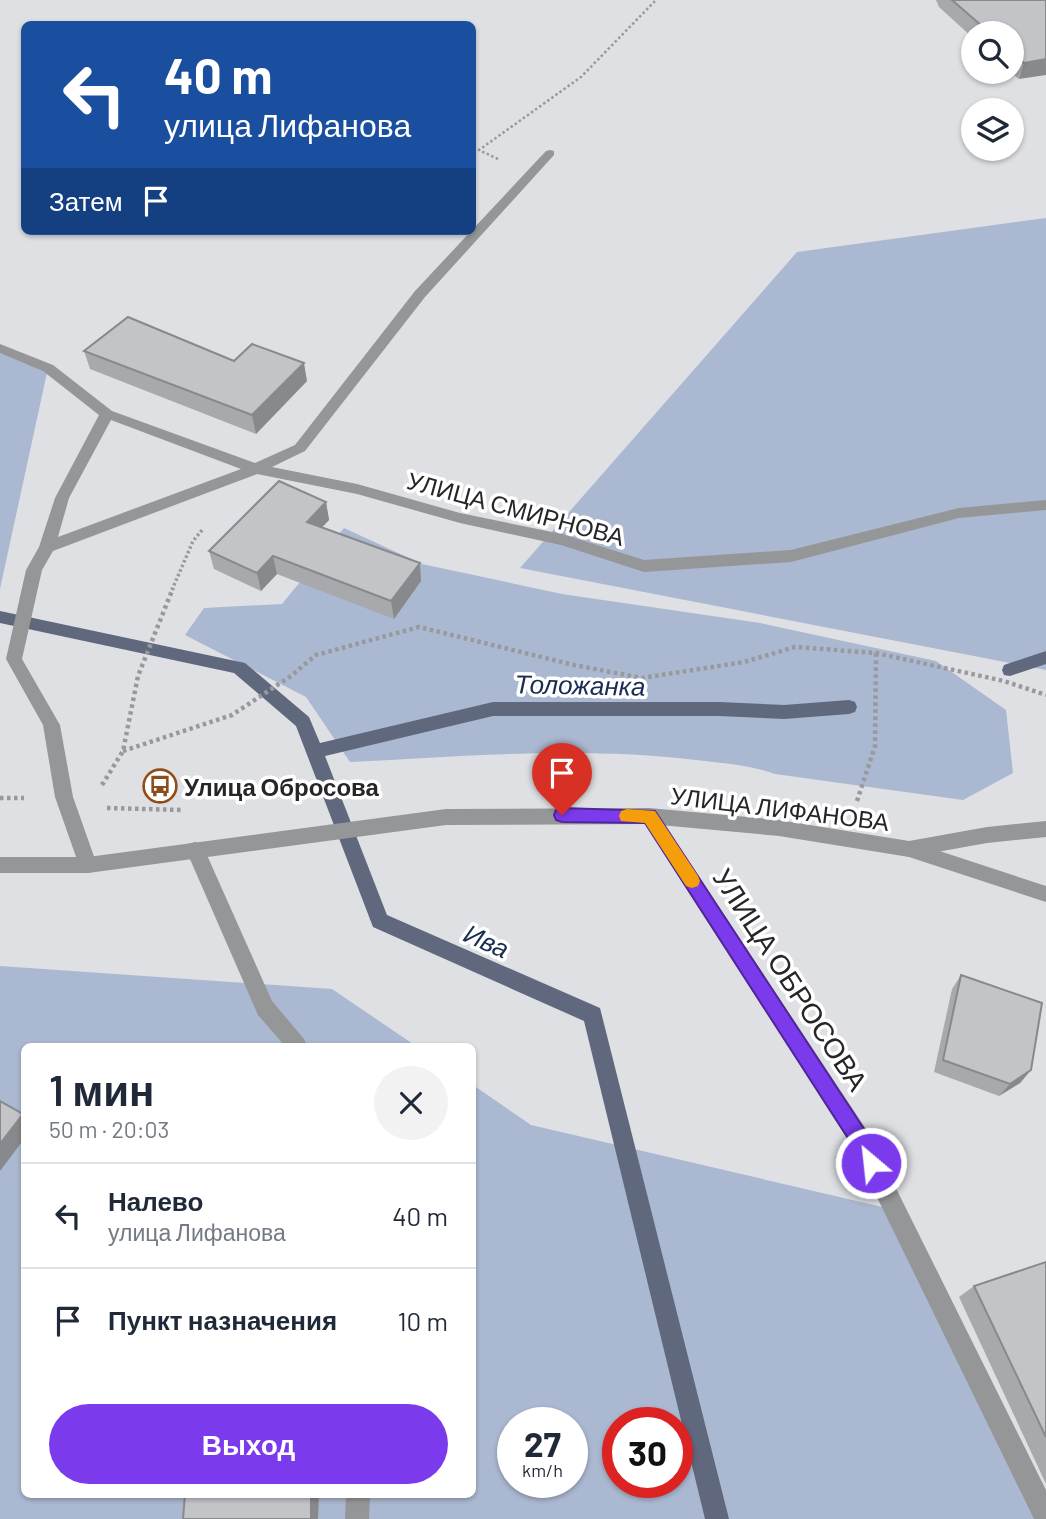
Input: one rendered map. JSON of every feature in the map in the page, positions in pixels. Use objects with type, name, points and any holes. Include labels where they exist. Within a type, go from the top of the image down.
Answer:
[{"type":"street","points":[[476,233],[550,153]]},
{"type":"street","points":[[47,547],[256,469],[300,448],[420,294],[474,235]]},
{"type":"street","name":"УЛИЦА СМИРНОВА","points":[[0,348],[48,368],[107,414],[256,469],[358,489],[460,518],[562,540],[644,566],[791,556],[959,513],[1046,505]]},
{"type":"street","points":[[88,865],[64,797],[51,725],[14,659],[34,570],[47,547],[62,498],[107,414]]},
{"type":"street","name":"УЛИЦА ЛИФАНОВА","points":[[0,865],[88,865],[446,817],[649,816],[779,828],[909,849],[1046,894]]},
{"type":"street","name":"УЛИЦА ОБРОСОВА","points":[[649,816],[860,1139],[1046,1517]]},
{"type":"street","points":[[909,849],[987,835],[1046,829]]},
{"type":"street","points":[[195,850],[265,1008],[294,1043]]},
{"type":"street","points":[[357,1519],[358,1498]]},
{"type":"path","points":[[502,161],[479,150],[581,77],[656,0]]},
{"type":"path","points":[[95,796],[123,751],[138,676],[167,600],[193,541],[211,521]]},
{"type":"path","points":[[123,751],[232,715],[291,676],[316,655],[419,627],[642,678],[744,662],[795,647],[877,653],[1004,681],[1046,695]]},
{"type":"path","points":[[855,805],[875,746],[877,653]]},
{"type":"path","points":[[102,808],[195,811]]},
{"type":"shaded area","points":[[1046,218],[1046,670],[520,568],[797,252]]},
{"type":"shaded area","points":[[0,349],[48,368],[0,589]]},
{"type":"shaded area","points":[[344,528],[422,564],[562,594],[760,623],[936,661],[1006,710],[1013,773],[963,800],[775,774],[736,765],[653,756],[567,753],[350,762],[306,697],[185,635],[204,608],[282,604]]},
{"type":"shaded area","points":[[0,966],[332,989],[412,1043],[21,1043],[21,1498],[476,1498],[476,1087],[531,1125],[891,1209],[1035,1519],[0,1519]]},
{"type":"building","points":[[952,0],[1046,0],[1046,59],[1024,63],[1024,21],[976,21]]},
{"type":"building","points":[[128,317],[234,361],[252,344],[304,363],[252,415],[84,351]]},
{"type":"building","points":[[279,481],[326,502],[307,522],[420,563],[391,601],[273,556],[257,573],[209,551]]},
{"type":"building","points":[[961,975],[1042,1003],[1031,1070],[1010,1084],[943,1060]]},
{"type":"building","points":[[0,1101],[21,1113],[21,1117],[0,1144]]},
{"type":"building","points":[[1046,1262],[1046,1437],[974,1286]]},
{"type":"building","points":[[185,1498],[311,1498],[311,1519],[183,1519]]},
{"type":"waterway","name":"Ива","points":[[0,617],[239,668],[303,722],[314,751]]},
{"type":"waterway","name":"Толожанка","points":[[1010,670],[1046,657]]},
{"type":"waterway","name":"Толожанка","points":[[314,751],[493,709],[719,709],[784,712],[849,707]]},
{"type":"waterway","name":"Ива","points":[[314,751],[380,921],[593,1015],[717,1519]]},
{"type":"slow traffic","points":[[627,816],[649,816],[692,881]]},
{"type":"place","name":"Улица Обросова","points":[[160,786]]},
{"type":"route","points":[[562,815],[649,816],[860,1139],[871,1163]]}]
